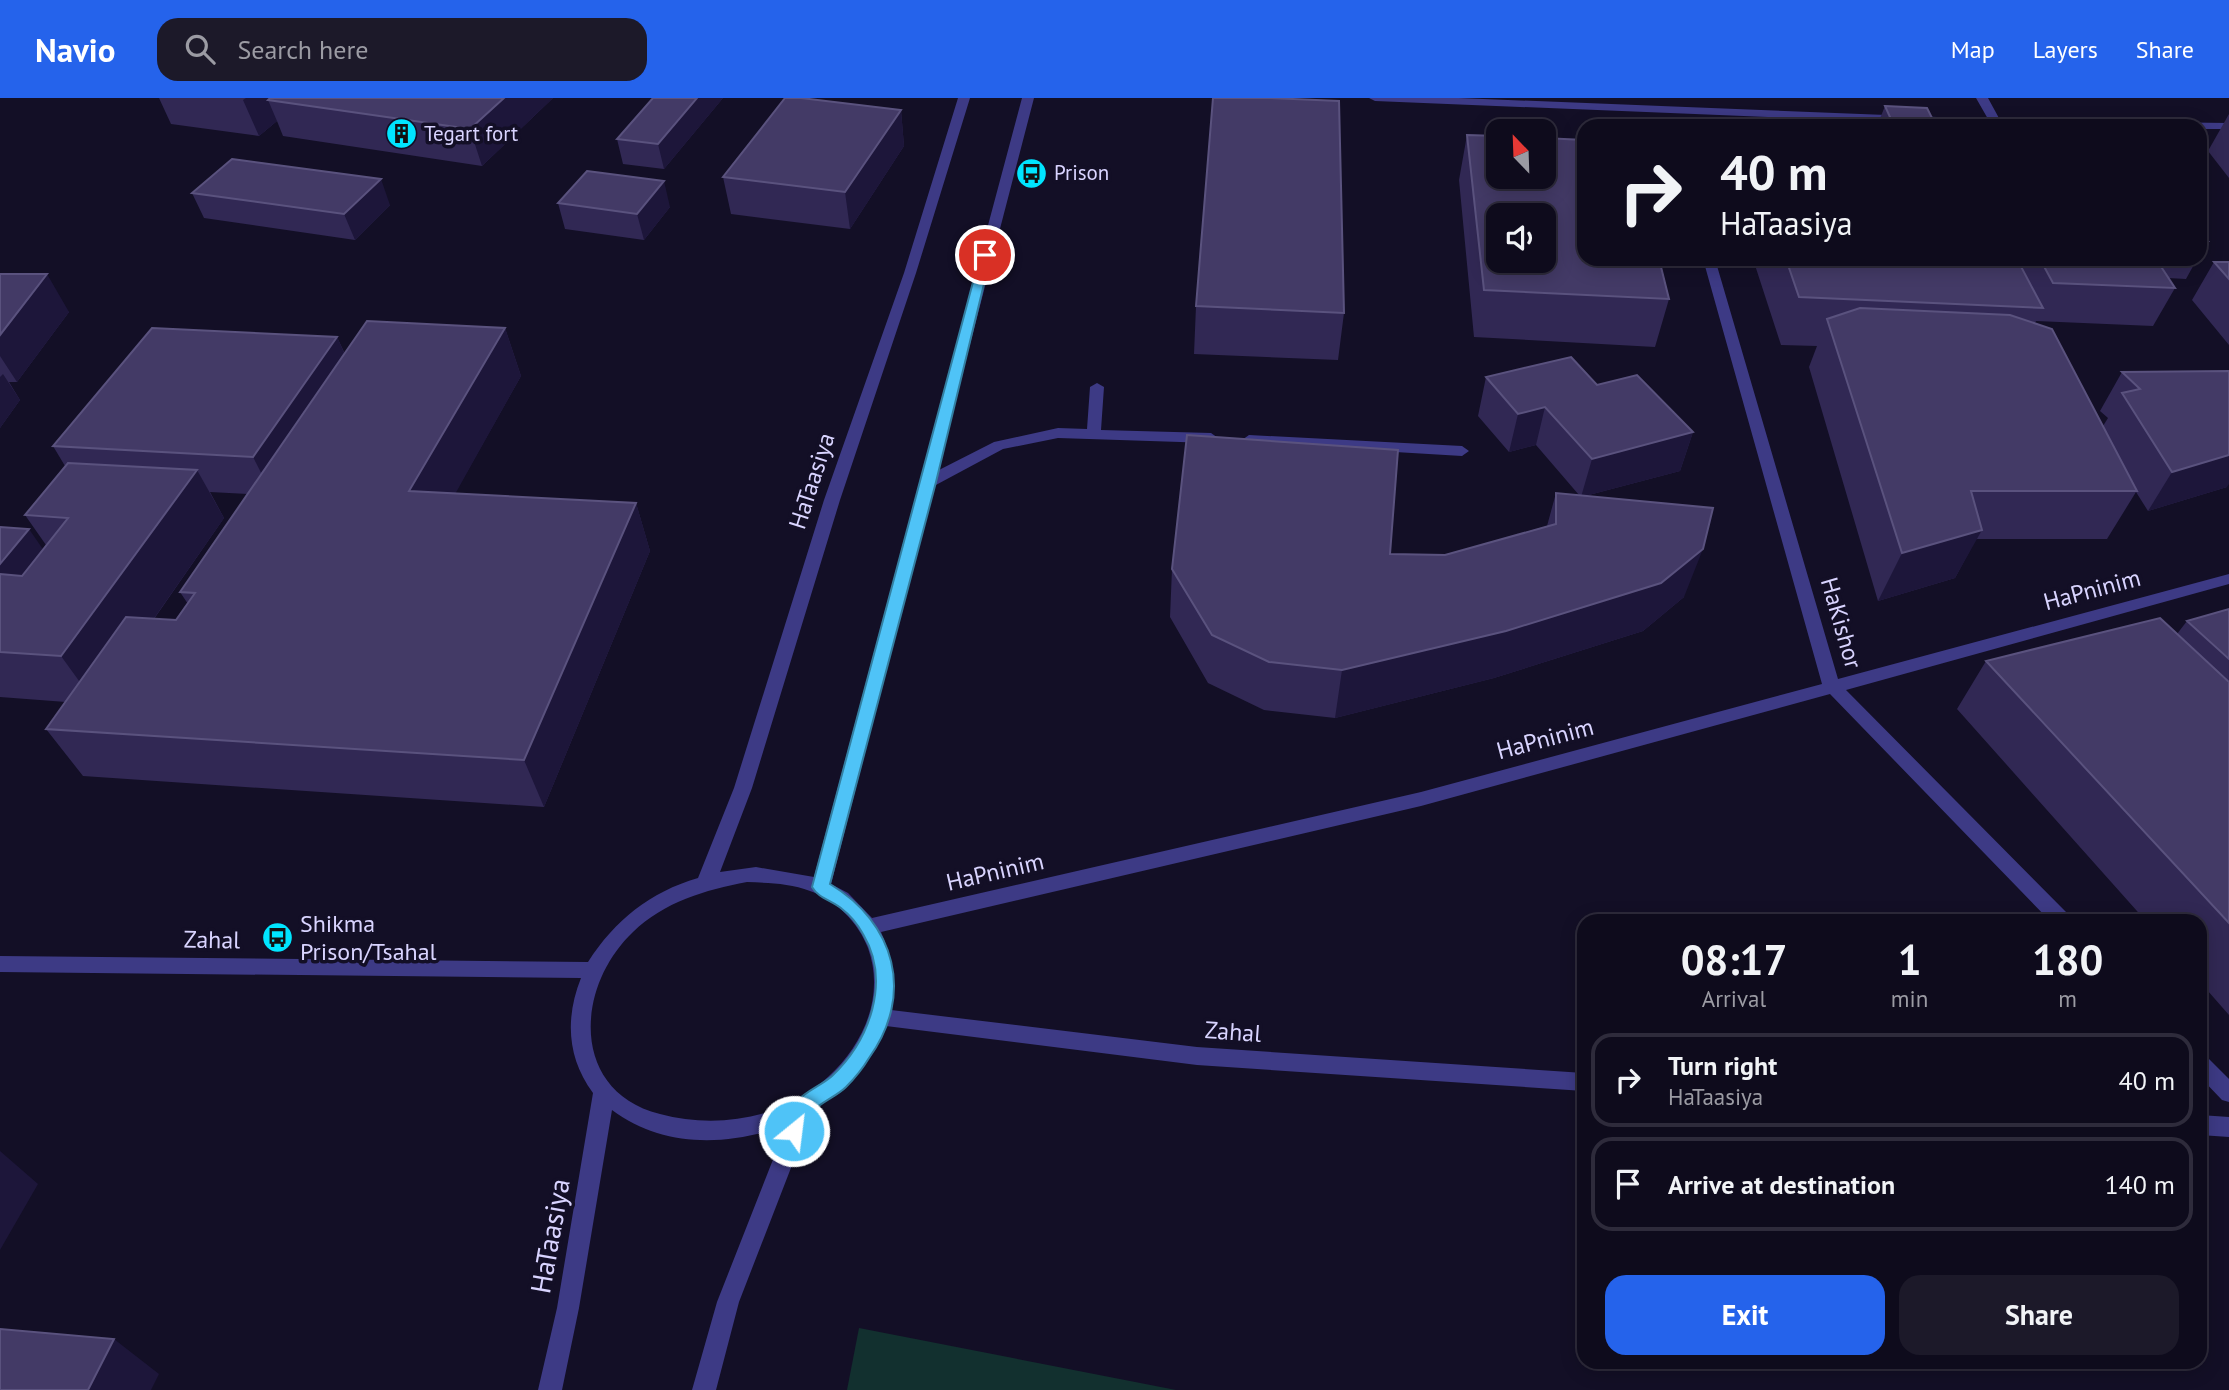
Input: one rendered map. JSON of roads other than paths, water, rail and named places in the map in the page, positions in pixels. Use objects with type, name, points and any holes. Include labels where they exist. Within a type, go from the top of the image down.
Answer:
[{"type":"street","name":"HaTaasiya","points":[[707,880],[743,788],[832,500],[910,273],[964,98]]},
{"type":"street","points":[[821,887],[1028,98]]},
{"type":"street","points":[[1375,98],[1664,104],[1926,119]]},
{"type":"street","points":[[1982,98],[1994,119]]},
{"type":"street","points":[[2207,126],[2229,126]]},
{"type":"street","name":"HaKishor","points":[[1711,266],[1831,685],[2055,914]]},
{"type":"street","points":[[1094,432],[1097,387]]},
{"type":"street","points":[[929,482],[999,445],[1058,433],[1094,432],[1462,451]]},
{"type":"street","name":"HaPninim","points":[[869,927],[1421,799],[1831,685],[2229,579]]},
{"type":"street","points":[[747,874],[786,876],[821,887],[848,903],[869,927],[882,954],[886,985],[880,1017],[864,1050],[839,1082],[804,1107],[750,1129],[695,1133],[643,1120],[604,1092],[583,1055],[579,1013],[592,970],[620,931],[660,900],[707,880],[747,874]]},
{"type":"street","name":"Zahal","points":[[0,964],[592,970]]},
{"type":"street","name":"Zahal","points":[[880,1017],[1198,1056],[1577,1082]]},
{"type":"street","points":[[2207,1070],[2229,1093]]},
{"type":"street","name":"HaTaasiya","points":[[550,1390],[568,1308],[604,1092]]},
{"type":"street","points":[[704,1390],[728,1302],[804,1107]]},
{"type":"street","points":[[2207,1125],[2229,1127]]},
{"type":"place","name":"Tegart fort","points":[[401,134]]},
{"type":"place","name":"Prison","points":[[1031,173]]},
{"type":"place","name":"Shikma Prison/Tsahal","points":[[277,938]]}]
